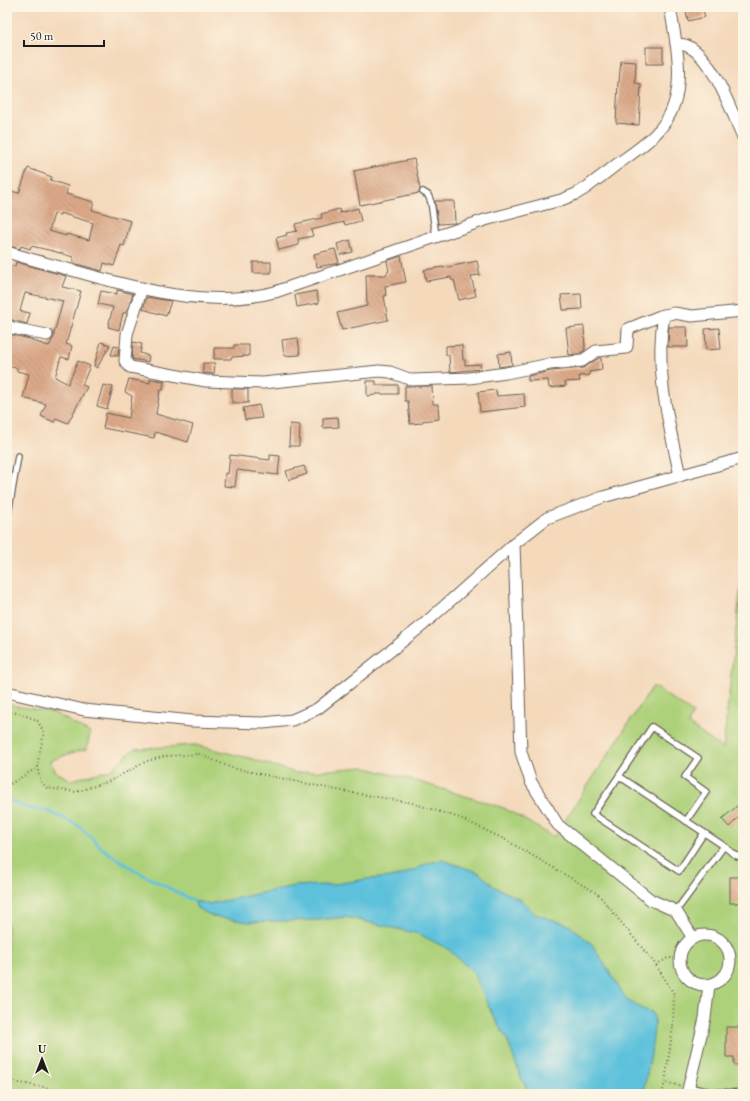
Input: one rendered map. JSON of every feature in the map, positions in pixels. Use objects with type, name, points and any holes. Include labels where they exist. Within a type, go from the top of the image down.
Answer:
[{"type":"street","points":[[7,252],[125,285],[203,298],[227,299],[260,296],[485,220],[549,204],[576,194],[647,143],[658,132],[674,105],[677,85],[678,64],[670,7]]},
{"type":"street","points":[[676,44],[685,45],[693,50],[708,66],[719,81],[743,137]]},
{"type":"street","points":[[142,288],[127,334],[125,361],[130,367],[206,381],[263,383],[379,371],[390,372],[412,380],[469,378],[506,373],[550,364],[582,361],[596,351],[626,348],[628,328],[664,315],[674,313],[692,316],[743,310]]},
{"type":"street","points":[[664,315],[660,343],[663,394],[680,476]]},
{"type":"street","points":[[7,326],[47,335]]},
{"type":"street","points":[[7,692],[84,710],[192,721],[263,723],[292,720],[317,709],[335,696],[423,625],[514,544],[547,518],[603,497],[743,458]]},
{"type":"street","points":[[514,544],[521,752],[530,782],[558,825],[651,900],[676,911],[693,938]]},
{"type":"street","points":[[705,935],[716,938],[727,947],[729,954],[729,968],[726,974],[716,983],[702,986],[690,981],[682,971],[679,958],[684,946],[693,938],[705,935]]},
{"type":"street","points":[[687,1090],[705,1018],[709,985]]},
{"type":"lane","points":[[423,192],[428,195],[431,202],[436,236]]},
{"type":"lane","points":[[7,520],[18,456]]},
{"type":"lane","points":[[686,821],[706,792],[684,777],[698,758],[652,727],[594,814],[678,871],[704,833]]},
{"type":"lane","points":[[619,776],[743,858]]},
{"type":"lane","points":[[676,911],[724,846]]},
{"type":"lane","points":[[687,1090],[743,1093]]},
{"type":"path","points":[[7,712],[18,713],[37,720],[44,732],[38,767],[41,782],[48,788],[76,792],[110,781],[147,761],[166,756],[199,754],[232,768],[337,790],[412,803],[460,818],[506,840],[598,894],[656,965],[674,994],[673,1027],[662,1094]]},
{"type":"path","points":[[7,786],[38,767]]},
{"type":"path","points":[[656,965],[668,958],[679,958]]},
{"type":"path","points":[[7,1081],[50,1088],[73,1094]]},
{"type":"path","points":[[665,1082],[687,1090]]},
{"type":"green space","points":[[743,565],[743,1094],[20,1094],[7,1088],[7,704],[55,713],[90,733],[87,749],[50,761],[56,772],[71,780],[110,770],[134,749],[195,745],[249,758],[296,773],[363,767],[413,780],[504,808],[554,837],[653,686],[693,713],[688,724],[723,749]]},
{"type":"water","points":[[442,860],[478,872],[495,887],[521,900],[535,914],[569,925],[592,944],[627,1000],[642,1009],[652,1012],[655,1020],[651,1054],[643,1094],[530,1094],[521,1078],[507,1039],[493,1016],[473,972],[448,949],[419,934],[346,917],[318,920],[248,922],[212,916],[197,908],[194,901],[209,904],[294,886],[329,885],[367,879],[396,877],[428,863]]},
{"type":"building","points":[[685,7],[702,7],[705,17],[688,21]]},
{"type":"building","points":[[646,47],[663,47],[663,64],[646,64]]},
{"type":"building","points":[[621,61],[636,62],[635,83],[641,84],[639,125],[616,123],[618,82]]},
{"type":"building","points":[[414,159],[420,189],[419,193],[360,205],[354,171]]},
{"type":"building","points":[[28,168],[52,177],[50,180],[68,186],[66,194],[94,202],[92,210],[131,221],[124,246],[121,245],[114,266],[104,263],[102,271],[73,263],[73,257],[53,251],[31,246],[30,249],[21,246],[20,249],[7,245],[7,190],[19,193]],"holes":[[[60,213],[93,223],[89,240],[49,231],[54,214],[60,215]]]},
{"type":"building","points":[[435,201],[454,201],[455,223],[438,224]]},
{"type":"building","points":[[358,208],[361,221],[345,225],[344,222],[311,230],[313,236],[298,239],[299,245],[279,250],[276,238],[287,235],[286,233],[297,231],[295,224],[322,218],[321,214],[339,209],[340,213]]},
{"type":"building","points":[[350,240],[353,252],[340,255],[337,244]]},
{"type":"building","points":[[335,249],[339,263],[317,267],[314,254]]},
{"type":"building","points":[[401,256],[406,282],[385,286],[386,296],[384,296],[388,320],[342,330],[337,313],[367,306],[366,275],[387,275],[387,272],[389,271],[387,261]]},
{"type":"building","points":[[477,261],[480,275],[471,276],[476,296],[459,300],[454,280],[451,280],[451,277],[426,281],[424,270],[443,268]]},
{"type":"building","points":[[16,262],[66,276],[62,287],[81,291],[66,344],[72,346],[69,359],[61,357],[55,377],[68,384],[78,361],[90,366],[82,385],[87,387],[68,423],[56,418],[54,422],[41,416],[46,404],[23,398],[29,374],[17,371],[17,368],[7,366],[7,342],[9,334],[30,339],[49,346],[54,337],[63,301],[25,293],[20,311],[30,313],[27,324],[7,318],[7,265],[15,266]]},
{"type":"building","points":[[253,262],[271,262],[271,273],[253,273]]},
{"type":"building","points":[[117,290],[133,294],[126,313],[123,313],[119,330],[108,327],[113,307],[98,304],[101,291],[117,294]]},
{"type":"building","points":[[316,291],[319,303],[297,307],[295,295]]},
{"type":"building","points":[[581,294],[582,309],[563,310],[561,295]]},
{"type":"building","points":[[147,297],[171,301],[166,316],[143,309]]},
{"type":"building","points":[[584,326],[585,350],[579,354],[569,355],[566,328]]},
{"type":"building","points":[[669,327],[687,327],[688,347],[668,347]]},
{"type":"building","points":[[719,328],[721,349],[706,350],[705,329]]},
{"type":"building","points":[[298,338],[300,355],[284,356],[282,340]]},
{"type":"building","points":[[101,342],[110,345],[97,368],[94,366]]},
{"type":"building","points":[[133,342],[142,344],[140,353],[149,356],[148,362],[132,359]]},
{"type":"building","points":[[234,345],[249,345],[249,356],[231,357],[231,359],[214,359],[214,348],[234,348]]},
{"type":"building","points":[[462,345],[463,360],[465,360],[465,365],[480,364],[481,369],[450,372],[449,355],[446,355],[446,346]]},
{"type":"building","points":[[114,346],[119,347],[118,356],[111,355]]},
{"type":"building","points":[[511,352],[512,365],[499,367],[498,354]]},
{"type":"building","points":[[601,358],[602,370],[589,372],[590,375],[579,376],[580,381],[565,382],[566,386],[549,388],[548,380],[528,381],[528,376],[551,371],[583,368]]},
{"type":"building","points":[[203,363],[215,363],[214,374],[203,373]]},
{"type":"building","points":[[129,379],[150,383],[150,379],[164,381],[163,390],[160,390],[156,414],[193,425],[188,442],[155,432],[154,438],[103,428],[106,413],[129,418],[132,396],[125,392]]},
{"type":"building","points":[[367,381],[376,381],[376,385],[398,385],[398,394],[376,394],[367,396]]},
{"type":"building","points":[[103,385],[113,387],[107,409],[97,406]]},
{"type":"building","points":[[405,386],[432,386],[433,404],[438,404],[439,419],[410,424],[408,401],[405,401]]},
{"type":"building","points":[[232,389],[248,389],[248,403],[232,403]]},
{"type":"building","points":[[496,390],[497,396],[524,394],[525,407],[480,412],[478,392]]},
{"type":"building","points":[[259,405],[262,418],[245,420],[243,408]]},
{"type":"building","points":[[338,417],[339,427],[323,428],[323,418]]},
{"type":"building","points":[[290,424],[300,425],[299,446],[289,446]]},
{"type":"building","points":[[230,455],[270,460],[270,455],[280,456],[278,475],[237,470],[235,487],[224,486],[225,473],[228,474]]},
{"type":"building","points":[[304,466],[307,474],[289,480],[286,471]]},
{"type":"building","points":[[743,801],[743,823],[738,818],[729,827],[722,819]]},
{"type":"building","points":[[730,877],[743,877],[743,903],[730,903]]},
{"type":"building","points":[[726,1027],[743,1027],[743,1065],[734,1065],[734,1057],[726,1057]]},
{"type":"waterway","points":[[7,799],[26,808],[46,810],[79,826],[104,850],[138,872],[194,901]]}]
